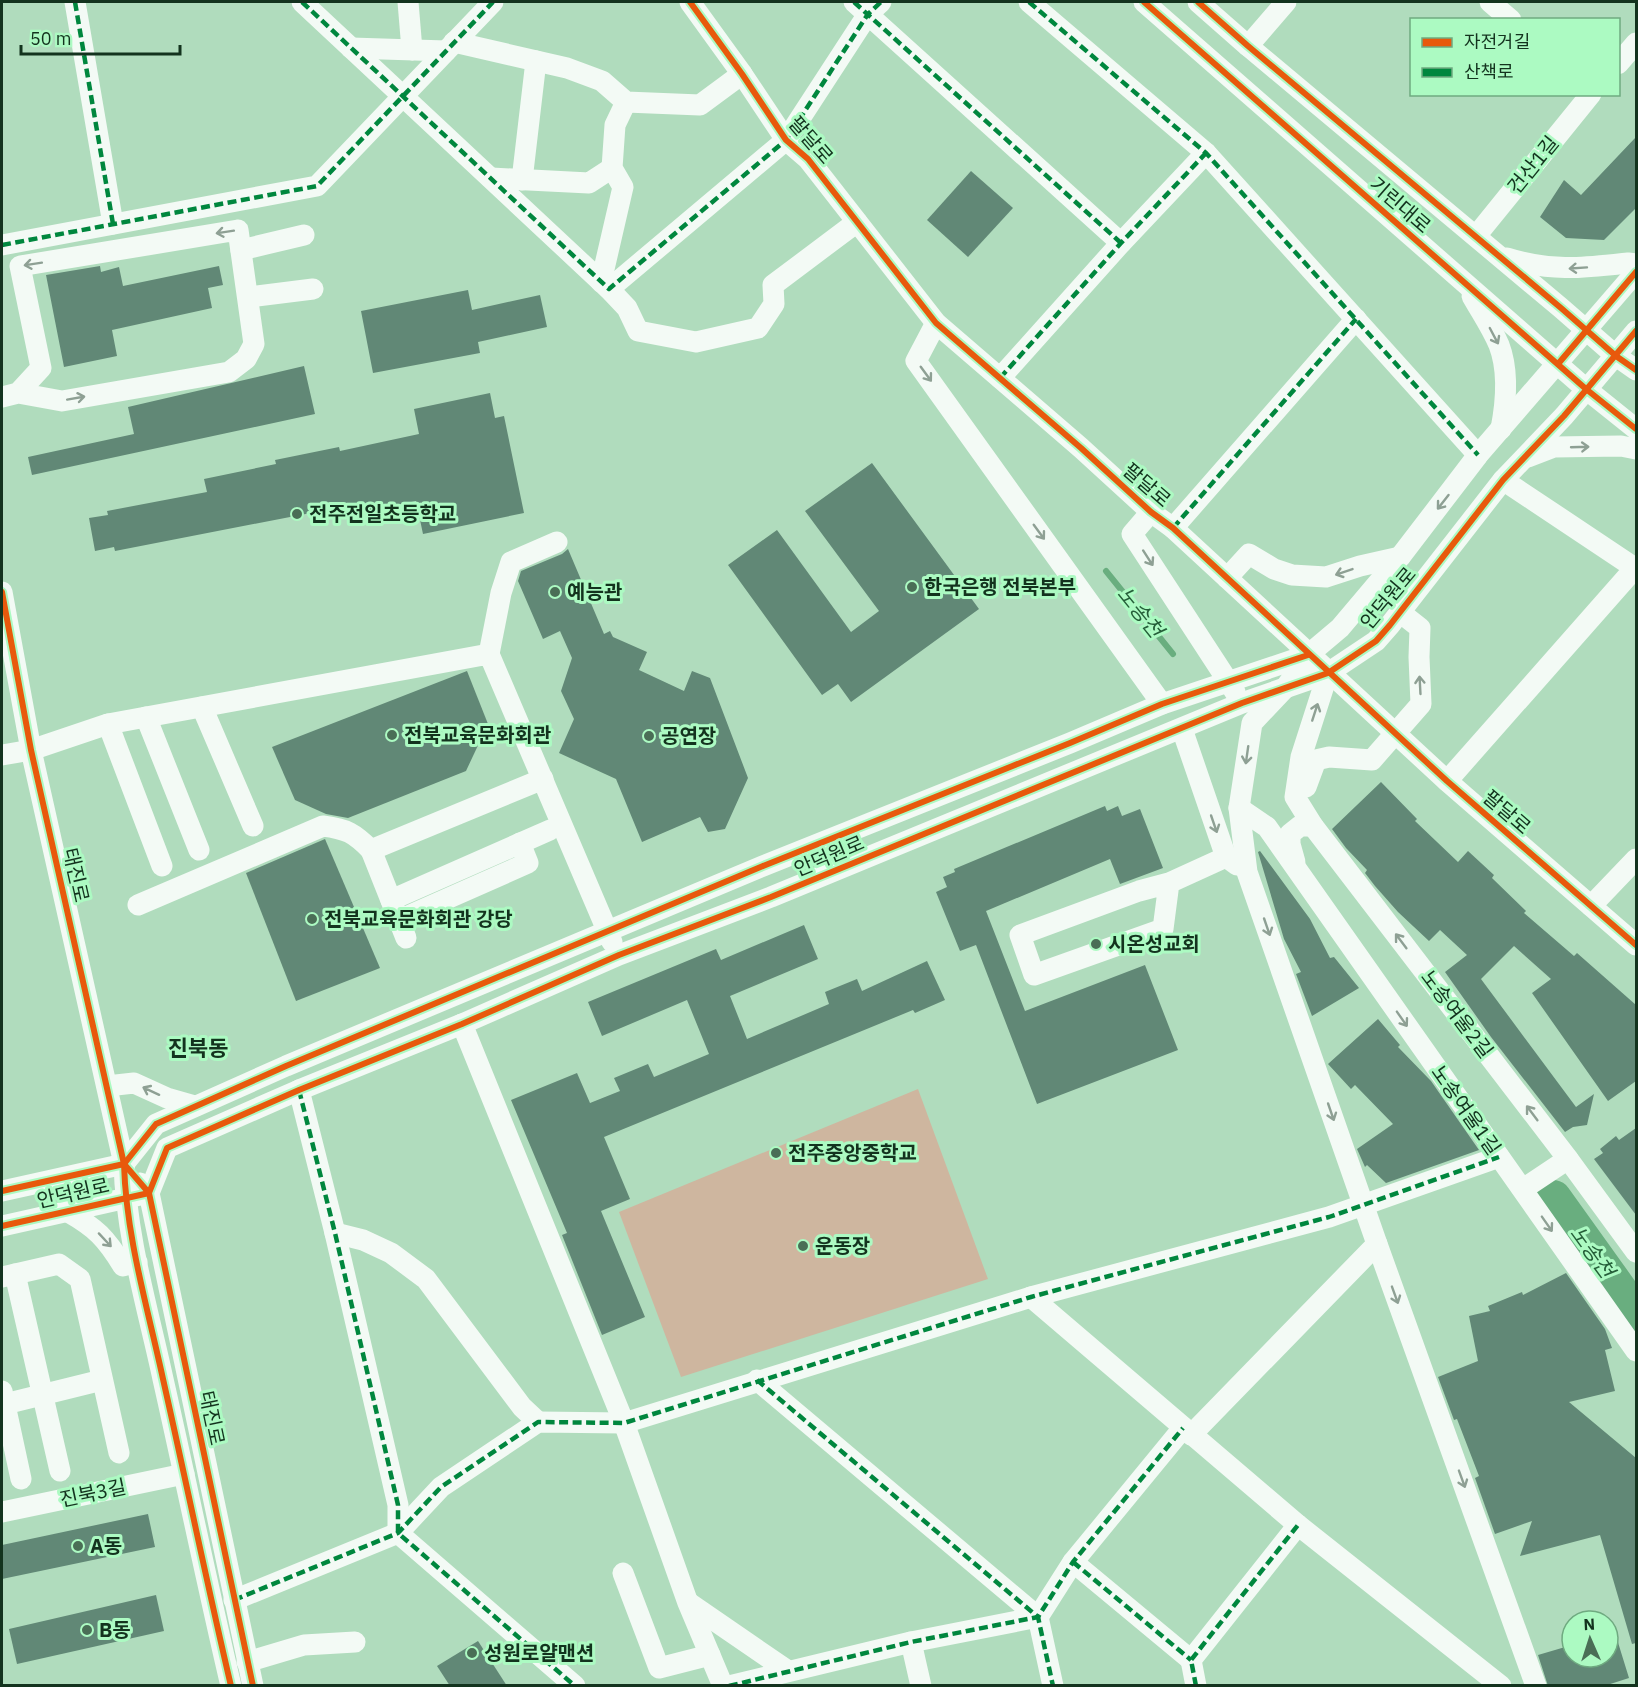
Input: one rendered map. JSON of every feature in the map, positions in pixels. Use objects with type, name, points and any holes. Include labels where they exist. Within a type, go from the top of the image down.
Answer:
[{"type":"street","points":[[75,2],[113,224]]},
{"type":"street","points":[[302,2],[605,285],[627,308],[638,331],[696,342],[758,328],[774,304],[773,285],[857,222]]},
{"type":"street","points":[[408,2],[412,50]]},
{"type":"street","points":[[2,245],[316,186],[493,2]]},
{"type":"street","name":"팔달로","points":[[690,2],[786,140],[808,159],[936,323],[1081,448],[1151,512],[1173,528],[1447,782],[1636,945]]},
{"type":"street","points":[[1029,2],[1206,153],[1478,455]]},
{"type":"street","name":"기린대로","points":[[1144,2],[1586,389],[1636,429]]},
{"type":"street","name":"기린대로","points":[[1198,2],[1616,356],[1636,370]]},
{"type":"street","points":[[1248,46],[1286,2]]},
{"type":"street","points":[[1490,2],[1509,18]]},
{"type":"street","points":[[605,285],[786,140],[868,6],[1121,243]]},
{"type":"street","points":[[1620,62],[1636,44]]},
{"type":"street","points":[[351,48],[412,50],[450,46],[536,61],[567,68],[602,81],[626,102],[700,105],[742,74]]},
{"type":"street","points":[[522,180],[536,61]]},
{"type":"street","name":"건산1길","points":[[1476,236],[1589,96]]},
{"type":"street","points":[[605,285],[623,186],[612,168],[615,125],[626,102]]},
{"type":"street","points":[[1000,378],[1121,243],[1206,153]]},
{"type":"street","points":[[491,178],[589,183],[612,168]]},
{"type":"street","points":[[238,230],[254,344],[246,358],[229,372],[63,400],[10,395],[41,368],[20,266],[238,230]]},
{"type":"street","points":[[241,250],[304,235]]},
{"type":"street","points":[[1497,255],[1524,263],[1565,269],[1636,264]]},
{"type":"street","points":[[1536,1686],[1377,1245],[1247,872],[1239,808],[1252,723],[1286,687],[1308,655],[1340,628],[1400,557],[1478,455],[1636,272]]},
{"type":"street","points":[[1466,284],[1499,346],[1506,405],[1501,429]]},
{"type":"street","points":[[249,297],[313,289]]},
{"type":"street","points":[[1173,528],[1356,319]]},
{"type":"street","points":[[936,323],[916,361],[1162,704]]},
{"type":"street","name":"안덕원로","points":[[2,1226],[149,1193],[167,1148],[298,1090],[462,1024],[619,955],[771,897],[1242,703],[1328,673],[1376,641],[1401,613],[1503,480],[1525,459],[1636,331]]},
{"type":"street","points":[[1525,459],[1554,447],[1621,446],[1636,448]]},
{"type":"street","points":[[1447,782],[1636,568],[1503,480]]},
{"type":"street","points":[[1151,512],[1132,534],[1229,681],[1252,723]]},
{"type":"street","points":[[557,542],[511,562],[501,593],[489,654],[606,931],[619,955]]},
{"type":"street","points":[[1227,578],[1249,554],[1267,565],[1292,575],[1318,577],[1326,577],[1400,557]]},
{"type":"street","name":"태진로","points":[[2,592],[31,750],[124,1164],[125,1198],[137,1262],[231,1686]]},
{"type":"street","points":[[1328,673],[1301,757],[1296,790],[1306,789],[1316,760],[1329,757],[1372,760],[1421,704],[1420,628],[1401,613]]},
{"type":"street","points":[[2,755],[31,750],[108,724],[489,654]]},
{"type":"street","name":"안덕원로","points":[[2,1191],[124,1164],[156,1124],[286,1066],[606,931],[1162,704],[1308,655]]},
{"type":"street","points":[[202,707],[253,826]]},
{"type":"street","points":[[146,717],[200,850]]},
{"type":"street","points":[[108,724],[162,866]]},
{"type":"street","points":[[1182,729],[1226,857],[1247,872]]},
{"type":"street","points":[[371,850],[543,779]]},
{"type":"street","name":"노송여울2길","points":[[1296,790],[1295,797],[1313,826],[1568,1159],[1636,1252]]},
{"type":"street","name":"노송여울1길","points":[[1239,808],[1267,827],[1297,868],[1636,1351]]},
{"type":"street","points":[[138,905],[322,826],[339,828],[354,834],[371,850],[399,919],[528,863],[520,843],[550,830]]},
{"type":"street","points":[[1297,868],[1290,844],[1290,834],[1300,826],[1313,826]]},
{"type":"street","points":[[1169,883],[1163,929],[1034,975],[1020,935],[1139,891],[1169,883],[1226,857]]},
{"type":"street","points":[[1591,906],[1636,859]]},
{"type":"street","points":[[462,1024],[624,1423],[688,1603],[723,1686]]},
{"type":"street","points":[[107,1086],[134,1083],[167,1098],[195,1106]]},
{"type":"street","points":[[298,1090],[335,1233],[398,1505],[398,1533],[575,1686]]},
{"type":"street","points":[[234,1600],[398,1533],[441,1487],[538,1422],[624,1423],[1031,1297],[1364,1206],[1499,1157]]},
{"type":"street","points":[[1523,1189],[1568,1159]]},
{"type":"street","name":"태진로","points":[[124,1164],[149,1193],[252,1686]]},
{"type":"street","points":[[68,1212],[89,1224],[108,1242],[123,1266],[137,1262]]},
{"type":"street","points":[[335,1233],[363,1240],[391,1252],[426,1279],[522,1407],[538,1422]]},
{"type":"street","points":[[729,1686],[911,1642],[1038,1617],[1073,1562],[1187,1431],[1377,1245]]},
{"type":"street","points":[[60,1471],[43,1395],[8,1276],[59,1264],[80,1279],[118,1453]]},
{"type":"street","points":[[1031,1297],[1298,1525],[1500,1686]]},
{"type":"street","points":[[21,1479],[3,1397],[43,1395],[102,1380]]},
{"type":"street","points":[[757,1380],[1038,1617],[1053,1686]]},
{"type":"street","name":"진북3길","points":[[2,1512],[184,1474]]},
{"type":"street","points":[[1191,1660],[1298,1525]]},
{"type":"street","points":[[1073,1562],[1191,1660],[1196,1686]]},
{"type":"street","points":[[623,1573],[659,1668],[710,1655]]},
{"type":"street","points":[[688,1603],[788,1671]]},
{"type":"street","points":[[247,1662],[304,1645],[355,1642]]},
{"type":"street","points":[[911,1642],[921,1686]]},
{"type":"shaded area","name":"운동장","points":[[918,1089],[988,1279],[681,1377],[619,1212]]},
{"type":"building","points":[[1636,137],[1636,208],[1604,240],[1566,238],[1540,217],[1564,180],[1581,195]]},
{"type":"building","points":[[971,171],[1013,208],[968,257],[927,220]]},
{"type":"building","points":[[100,266],[101,272],[119,267],[123,286],[219,266],[223,285],[208,288],[212,308],[112,330],[117,356],[64,367],[46,275]]},
{"type":"building","points":[[468,290],[472,310],[540,295],[547,327],[478,342],[480,353],[373,373],[361,311]]},
{"type":"building","points":[[304,366],[315,414],[32,475],[28,457],[134,434],[128,407]]},
{"type":"building","points":[[490,393],[495,418],[504,416],[524,513],[423,534],[416,501],[359,513],[357,504],[115,551],[114,547],[95,551],[89,518],[108,515],[107,511],[207,492],[204,479],[276,464],[275,460],[339,447],[340,451],[419,434],[414,409]]},
{"type":"building","name":"한국은행 전북본부","points":[[872,463],[979,609],[851,702],[838,684],[822,695],[728,565],[777,530],[851,632],[879,611],[805,511]]},
{"type":"building","name":"공연장","points":[[568,549],[604,634],[610,631],[613,637],[647,652],[639,670],[684,691],[692,671],[710,678],[748,778],[725,829],[708,832],[700,817],[642,842],[616,779],[559,753],[574,719],[561,691],[572,658],[560,631],[543,639],[518,581],[521,571],[562,554]]},
{"type":"building","name":"전북교육문화회관","points":[[467,671],[488,724],[466,771],[348,818],[326,814],[295,800],[272,747]]},
{"type":"building","points":[[1381,782],[1417,819],[1415,821],[1458,862],[1468,851],[1494,875],[1492,878],[1526,911],[1524,913],[1574,956],[1577,953],[1636,1005],[1636,1081],[1608,1101],[1532,993],[1551,979],[1514,946],[1481,979],[1576,1107],[1594,1094],[1587,1125],[1573,1127],[1565,1132],[1491,1037],[1445,972],[1467,955],[1440,930],[1429,941],[1398,912],[1375,886],[1365,873],[1367,870],[1332,829]]},
{"type":"building","points":[[1105,806],[1107,811],[1118,806],[1122,816],[1140,809],[1163,868],[1120,884],[1110,859],[986,911],[1025,1011],[1145,965],[1178,1050],[1037,1104],[976,945],[960,951],[936,892],[947,887],[943,877],[955,872],[954,869]]},
{"type":"building","name":"전북교육문화회관 강당","points":[[325,839],[380,968],[296,1001],[246,873]]},
{"type":"building","points":[[1260,851],[1310,919],[1330,958],[1334,957],[1359,988],[1312,1016],[1296,974],[1301,972],[1284,939],[1258,852]]},
{"type":"building","points":[[804,925],[818,959],[730,996],[747,1039],[829,1004],[825,992],[857,979],[862,991],[927,961],[945,1000],[915,1013],[913,1010],[604,1137],[630,1199],[601,1211],[645,1317],[602,1335],[562,1235],[567,1233],[511,1100],[577,1073],[590,1103],[620,1091],[614,1078],[648,1064],[654,1077],[709,1054],[687,1000],[602,1036],[588,1002],[716,949],[721,960]]},
{"type":"building","points":[[1378,1019],[1400,1045],[1398,1047],[1431,1081],[1479,1150],[1386,1183],[1367,1165],[1365,1167],[1357,1149],[1393,1124],[1355,1085],[1351,1089],[1328,1064]]},
{"type":"building","points":[[1636,1128],[1636,1215],[1594,1159],[1603,1153],[1600,1149],[1616,1136],[1619,1140]]},
{"type":"building","points":[[1566,1273],[1605,1329],[1612,1348],[1605,1350],[1615,1391],[1569,1402],[1636,1458],[1636,1643],[1632,1644],[1600,1535],[1520,1556],[1532,1521],[1495,1534],[1475,1478],[1479,1476],[1438,1377],[1478,1361],[1469,1316],[1490,1311],[1488,1306],[1522,1292],[1523,1295]]},
{"type":"building","name":"A동","points":[[148,1514],[155,1547],[2,1579],[2,1545]]},
{"type":"building","name":"B동","points":[[156,1595],[164,1631],[17,1664],[9,1629]]},
{"type":"building","name":"성원로얄맨션","points":[[478,1641],[507,1686],[450,1686],[437,1666]]},
{"type":"building","points":[[1560,1649],[1560,1669],[1620,1669],[1620,1649],[1629,1678],[1604,1686],[1548,1686],[1538,1655]]},
{"type":"waterway","name":"노송천","points":[[1106,571],[1173,654]]},
{"type":"waterway","name":"노송천","points":[[1547,1189],[1553,1199]]},
{"type":"waterway","name":"노송천","points":[[1553,1199],[1636,1315]]},
{"type":"marked path","points":[[75,2],[113,224]]},
{"type":"marked path","points":[[302,2],[609,289],[786,140],[868,14],[881,2]]},
{"type":"marked path","points":[[2,245],[317,186],[493,2]]},
{"type":"marked path","points":[[854,2],[1121,243]]},
{"type":"marked path","points":[[1029,2],[1206,153],[1478,455]]},
{"type":"marked path","points":[[1000,378],[1121,243],[1206,153]]},
{"type":"marked path","points":[[1173,528],[1356,319]]},
{"type":"marked path","points":[[299,1090],[335,1233],[398,1505],[398,1533],[575,1686]]},
{"type":"marked path","points":[[234,1600],[398,1533],[441,1487],[538,1422],[624,1423],[1031,1297],[1329,1217],[1499,1157]]},
{"type":"marked path","points":[[757,1380],[1038,1617],[1053,1686]]},
{"type":"marked path","points":[[729,1686],[911,1642],[1038,1617],[1073,1562],[1183,1428]]},
{"type":"marked path","points":[[1196,1686],[1191,1660],[1298,1525]]},
{"type":"marked path","points":[[1073,1562],[1191,1660]]},
{"type":"cycle path","points":[[690,2],[786,140],[808,159],[936,323],[1081,448],[1151,512],[1173,528],[1447,781],[1636,945]]},
{"type":"cycle path","points":[[1144,2],[1586,389],[1636,429]]},
{"type":"cycle path","points":[[1198,2],[1616,356],[1636,370]]},
{"type":"cycle path","points":[[1558,364],[1636,272]]},
{"type":"cycle path","points":[[2,1226],[149,1193],[167,1148],[299,1090],[462,1024],[619,955],[771,897],[1242,703],[1328,673],[1376,641],[1503,480],[1564,416],[1636,331]]},
{"type":"cycle path","points":[[2,592],[31,750],[124,1164],[133,1246],[231,1686]]},
{"type":"cycle path","points":[[2,1191],[124,1164],[156,1124],[286,1066],[763,866],[1162,704],[1308,655]]},
{"type":"cycle path","points":[[124,1164],[149,1193],[253,1686]]},
{"type":"place","name":"전주전일초등학교","points":[[297,514]]},
{"type":"place","name":"한국은행 전북본부","points":[[912,587]]},
{"type":"place","name":"예능관","points":[[555,592]]},
{"type":"place","name":"전북교육문화회관","points":[[392,735]]},
{"type":"place","name":"공연장","points":[[649,736]]},
{"type":"place","name":"전북교육문화회관 강당","points":[[312,919]]},
{"type":"place","name":"시온성교회","points":[[1096,944]]},
{"type":"place","name":"전주중앙중학교","points":[[776,1153]]},
{"type":"place","name":"운동장","points":[[803,1246]]},
{"type":"place","name":"A동","points":[[78,1546]]},
{"type":"place","name":"B동","points":[[87,1630]]},
{"type":"place","name":"성원로얄맨션","points":[[472,1653]]},
{"type":"district","name":"진북동","points":[[198,1048]]}]
